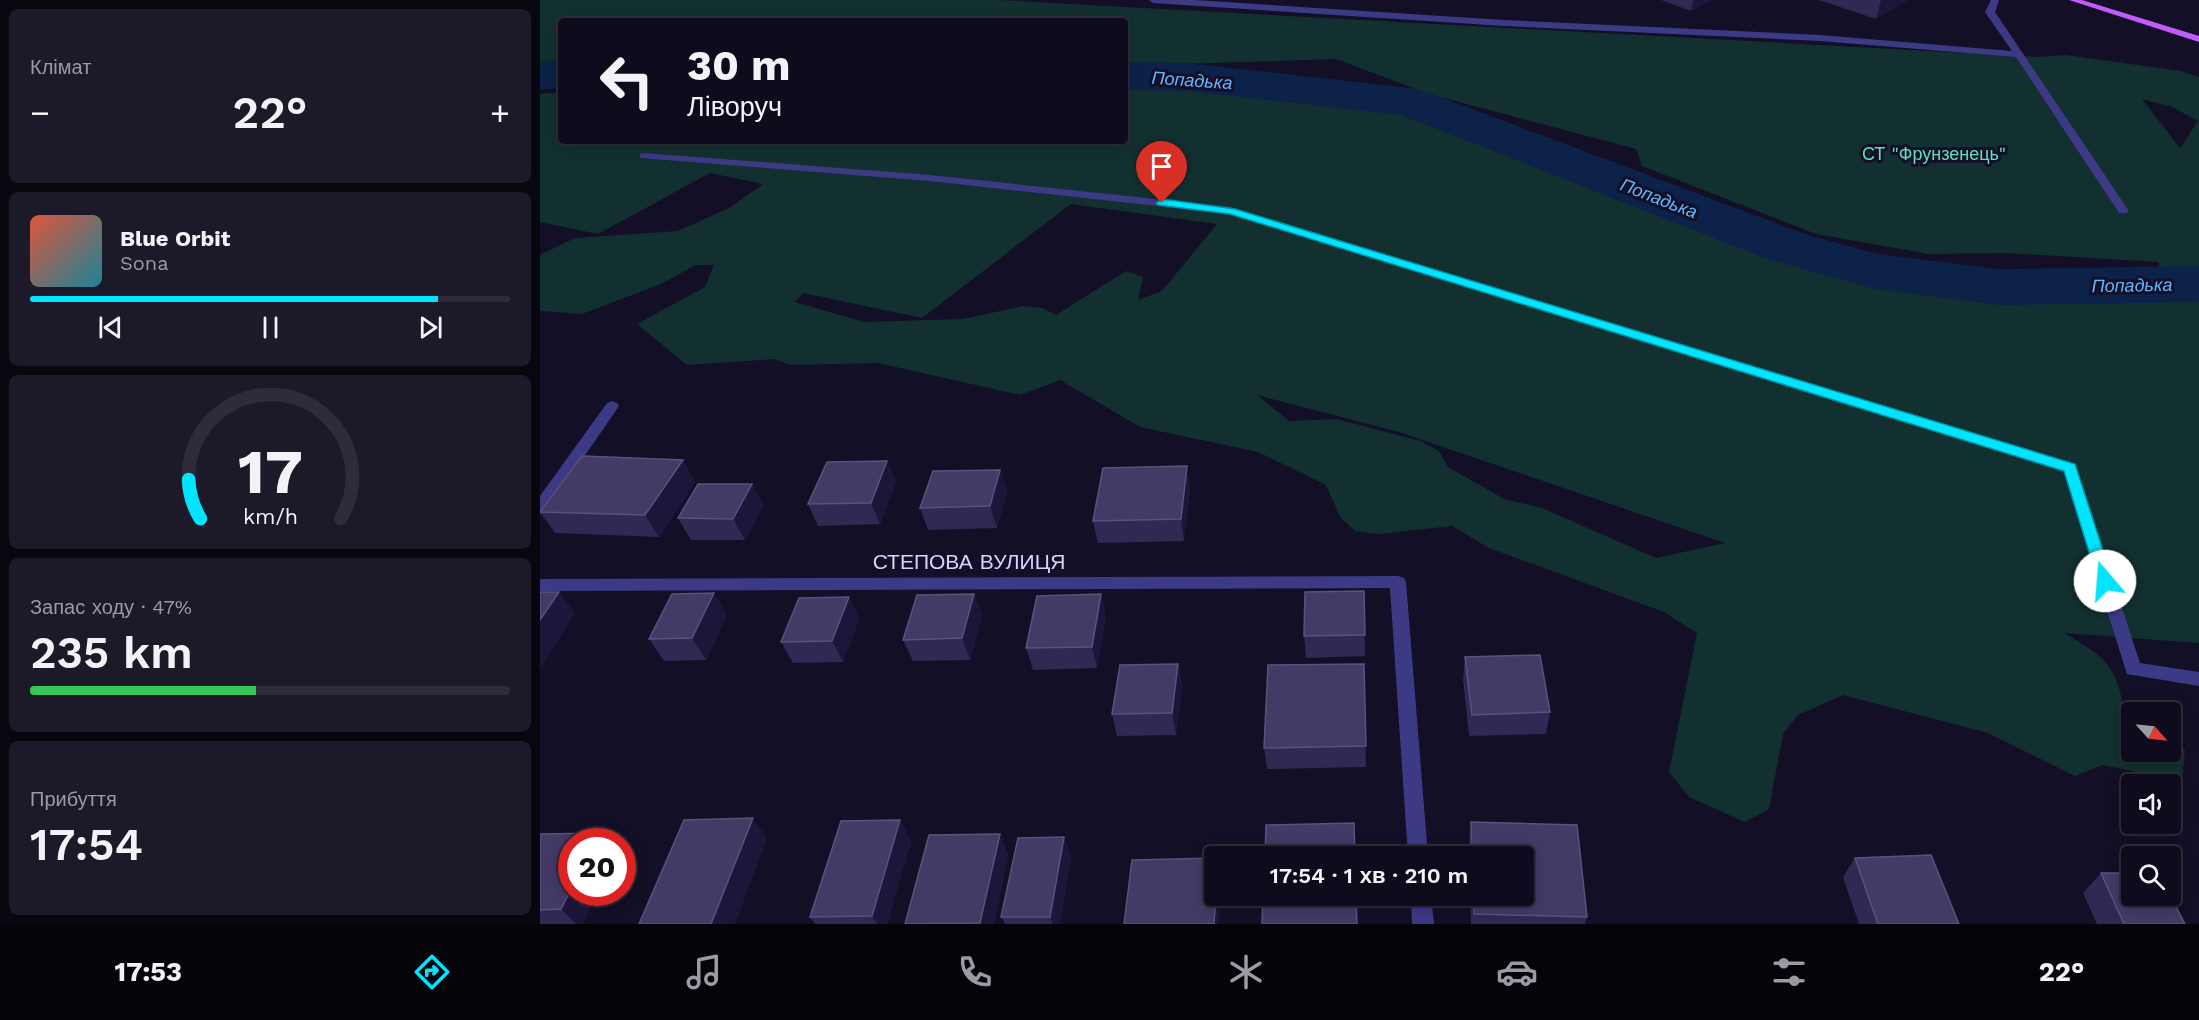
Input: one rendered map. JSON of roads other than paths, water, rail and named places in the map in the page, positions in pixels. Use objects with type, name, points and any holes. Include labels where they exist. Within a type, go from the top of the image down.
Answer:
[{"type":"main road","points":[[2073,0],[2199,39]]},
{"type":"street","points":[[1153,0],[1504,23],[1820,39],[2019,54]]},
{"type":"street","points":[[1197,0],[1210,3]]},
{"type":"street","points":[[1995,0],[1990,12],[2123,211]]},
{"type":"street","points":[[644,156],[930,178],[1231,211],[2070,468],[2133,669],[2199,679]]},
{"type":"street","points":[[540,508],[612,406]]},
{"type":"street","name":"СТЕПОВА ВУЛИЦЯ","points":[[540,585],[1398,582],[1417,846]]},
{"type":"street","points":[[1422,906],[1423,924]]},
{"type":"waterway","name":"Попадька","points":[[540,75],[558,74]]},
{"type":"waterway","name":"Попадька","points":[[1128,76],[1187,77],[1410,102],[1785,246],[1875,271],[1999,287],[2199,284]]},
{"type":"park label","name":"СТ \"Фрунзенець\"","points":[[1934,153]]}]
